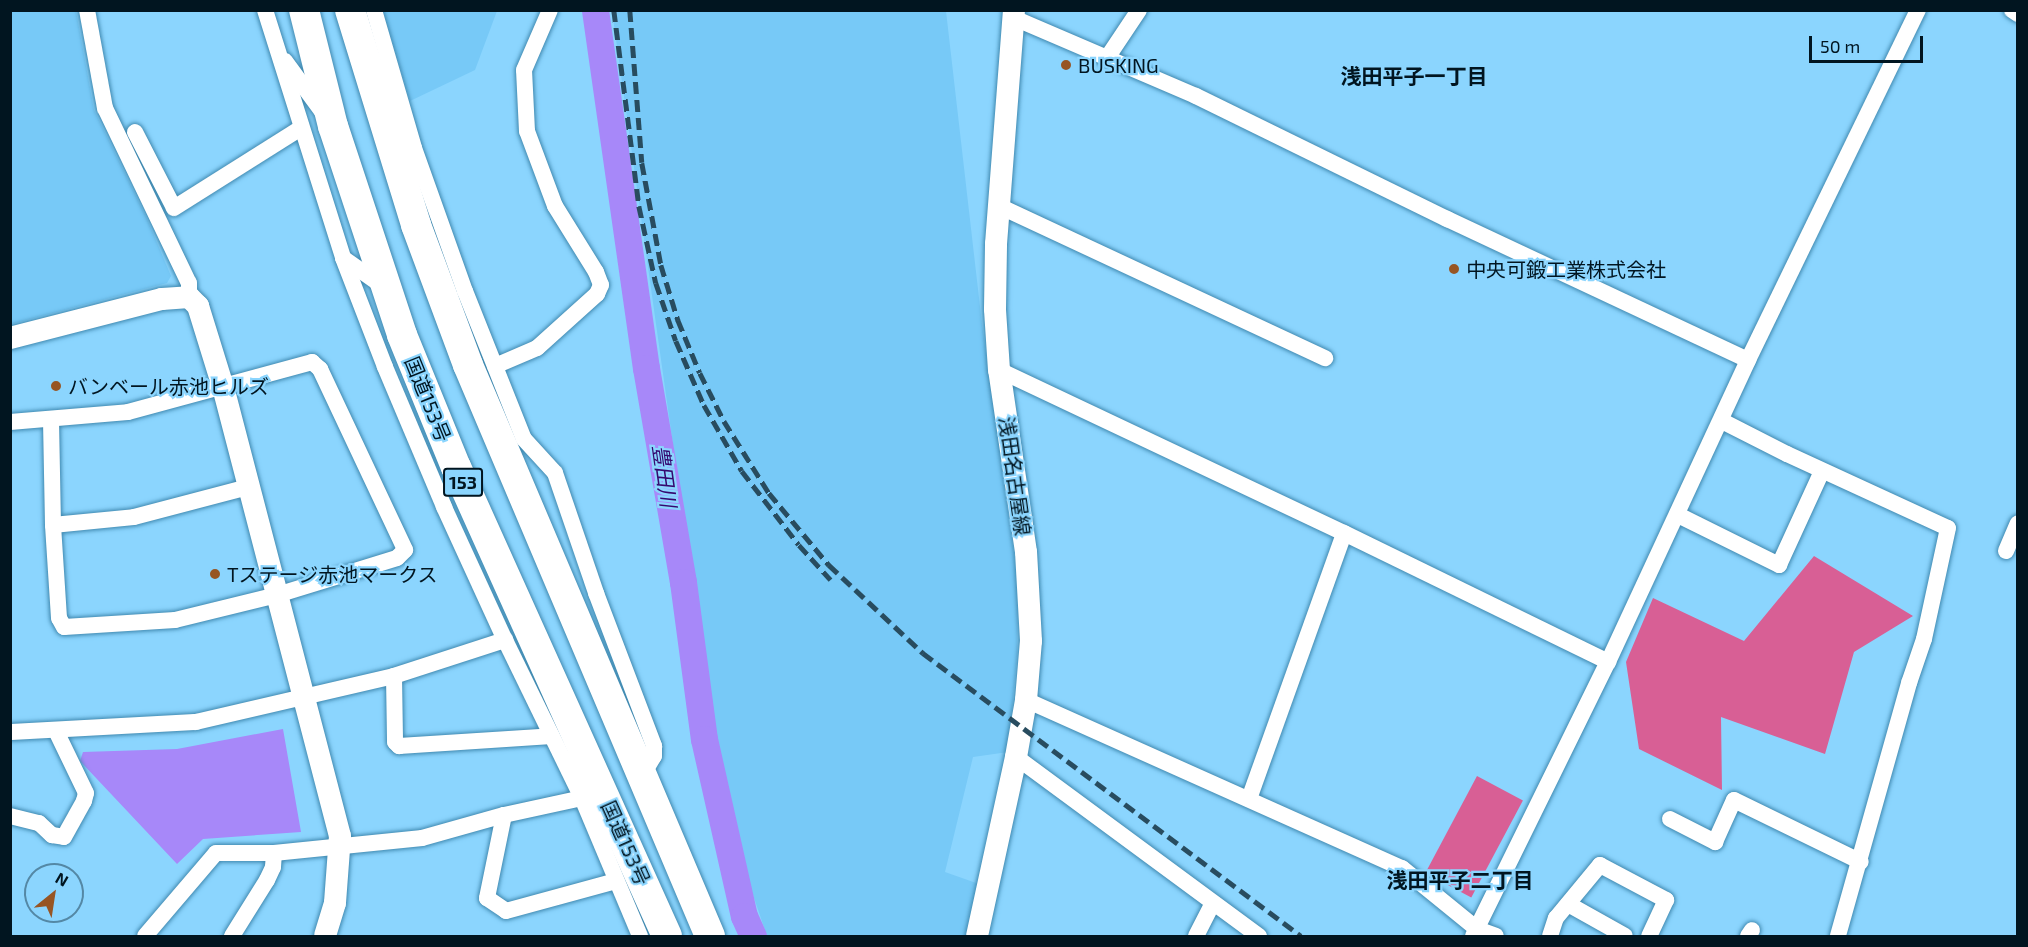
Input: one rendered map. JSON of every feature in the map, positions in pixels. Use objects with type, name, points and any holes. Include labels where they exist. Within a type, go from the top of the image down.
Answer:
[{"type":"highway","name":"国道153号","points":[[304,10],[333,126],[385,288],[560,723],[621,862],[667,936]]},
{"type":"highway","name":"国道153号","points":[[350,10],[561,582],[710,936]]},
{"type":"highway","points":[[621,862],[672,843]]},
{"type":"main road","name":"浅田名古屋線","points":[[977,936],[1016,757],[1026,700],[1031,641],[1026,552],[999,370],[995,309],[996,244],[1014,14]]},
{"type":"main road","points":[[10,338],[162,298],[189,297],[198,306],[223,387],[306,698],[340,836],[335,903],[325,936]]},
{"type":"street","points":[[87,10],[105,108],[189,283],[189,297]]},
{"type":"street","name":"153","points":[[265,10],[344,258],[444,507],[505,640]]},
{"type":"street","points":[[374,10],[414,147],[429,228],[495,366],[501,415],[555,473],[596,593],[654,746],[654,756],[642,776]]},
{"type":"street","points":[[495,366],[537,348],[597,294],[601,285],[596,272],[555,206],[527,131],[524,70],[550,10]]},
{"type":"street","points":[[1107,58],[1139,10]]},
{"type":"street","points":[[1475,933],[1608,662],[1722,421],[1748,360],[1918,10]]},
{"type":"street","points":[[2012,10],[2018,14]]},
{"type":"street","points":[[1014,14],[1107,58],[1196,96],[1447,219],[1748,360]]},
{"type":"street","points":[[277,50],[333,126]]},
{"type":"street","points":[[135,132],[174,208],[301,128]]},
{"type":"street","points":[[999,206],[1324,358]]},
{"type":"street","points":[[344,258],[385,288]]},
{"type":"street","points":[[10,422],[128,412],[312,362],[320,369],[405,550],[397,558],[277,595],[175,620],[147,624],[64,627],[58,618],[51,420]]},
{"type":"street","points":[[999,370],[1344,533],[1608,662]]},
{"type":"street","points":[[1722,421],[1822,471],[1948,528],[1924,639],[1909,683],[1861,862],[1838,936]]},
{"type":"street","points":[[1678,515],[1779,565],[1822,471]]},
{"type":"street","points":[[53,525],[134,517],[248,487]]},
{"type":"street","points":[[2006,551],[2018,523]]},
{"type":"street","points":[[1249,799],[1344,533]]},
{"type":"street","points":[[561,582],[596,593]]},
{"type":"street","points":[[10,732],[196,722],[394,676],[505,640],[560,723],[560,754],[582,798],[621,862],[640,936]]},
{"type":"street","points":[[394,676],[395,742],[399,746],[560,723]]},
{"type":"street","points":[[1026,700],[1402,868],[1475,933],[1496,936]]},
{"type":"street","points":[[560,723],[560,754]]},
{"type":"street","points":[[10,816],[39,823],[52,835],[64,837],[84,801],[86,793],[56,731]]},
{"type":"street","points":[[1016,757],[1259,936]]},
{"type":"street","points":[[144,936],[216,853],[274,853],[422,838],[504,815],[582,798]]},
{"type":"street","points":[[1670,819],[1715,842],[1734,800],[1861,862]]},
{"type":"street","points":[[504,815],[487,897],[506,910],[621,862]]},
{"type":"street","points":[[232,936],[267,880],[273,867],[274,853]]},
{"type":"street","points":[[1550,936],[1556,918],[1600,865],[1666,900],[1649,936]]},
{"type":"street","points":[[1196,936],[1213,903]]},
{"type":"street","points":[[1568,904],[1625,936]]},
{"type":"shaded area","points":[[11,10],[76,11],[94,110],[147,219],[171,276],[167,283],[11,324]]},
{"type":"shaded area","points":[[383,10],[497,11],[475,70],[410,101]]},
{"type":"shaded area","points":[[612,11],[946,11],[982,324],[1018,584],[1017,655],[1008,752],[973,757],[945,872],[979,884],[967,936],[767,936],[736,845],[710,708]]},
{"type":"shaded area","points":[[1814,556],[1913,616],[1854,652],[1825,754],[1721,717],[1722,790],[1639,749],[1626,662],[1653,598],[1744,641]]},
{"type":"shaded area","points":[[283,729],[301,832],[203,839],[177,864],[80,761],[83,752],[177,749]]},
{"type":"shaded area","points":[[1477,776],[1523,800],[1471,898],[1425,873]]},
{"type":"waterway","name":"豊田川","points":[[595,10],[646,368],[683,582],[704,739],[744,916],[753,936]]},
{"type":"railway","points":[[614,10],[639,206],[656,283],[676,341],[704,405],[742,471],[799,545],[831,580]]},
{"type":"railway","points":[[630,10],[642,163],[661,265],[678,320],[700,373],[724,421],[769,493],[829,565],[923,653],[1301,936]]},
{"type":"place","name":"BUSKING","points":[[1066,65]]},
{"type":"place","name":"中央可鍛工業株式会社","points":[[1454,269]]},
{"type":"place","name":"バンベール赤池ヒルズ","points":[[56,386]]},
{"type":"place","name":"Tステージ赤池マークス","points":[[215,574]]},
{"type":"district","name":"浅田平子一丁目","points":[[1414,76]]},
{"type":"district","name":"浅田平子二丁目","points":[[1460,880]]}]
